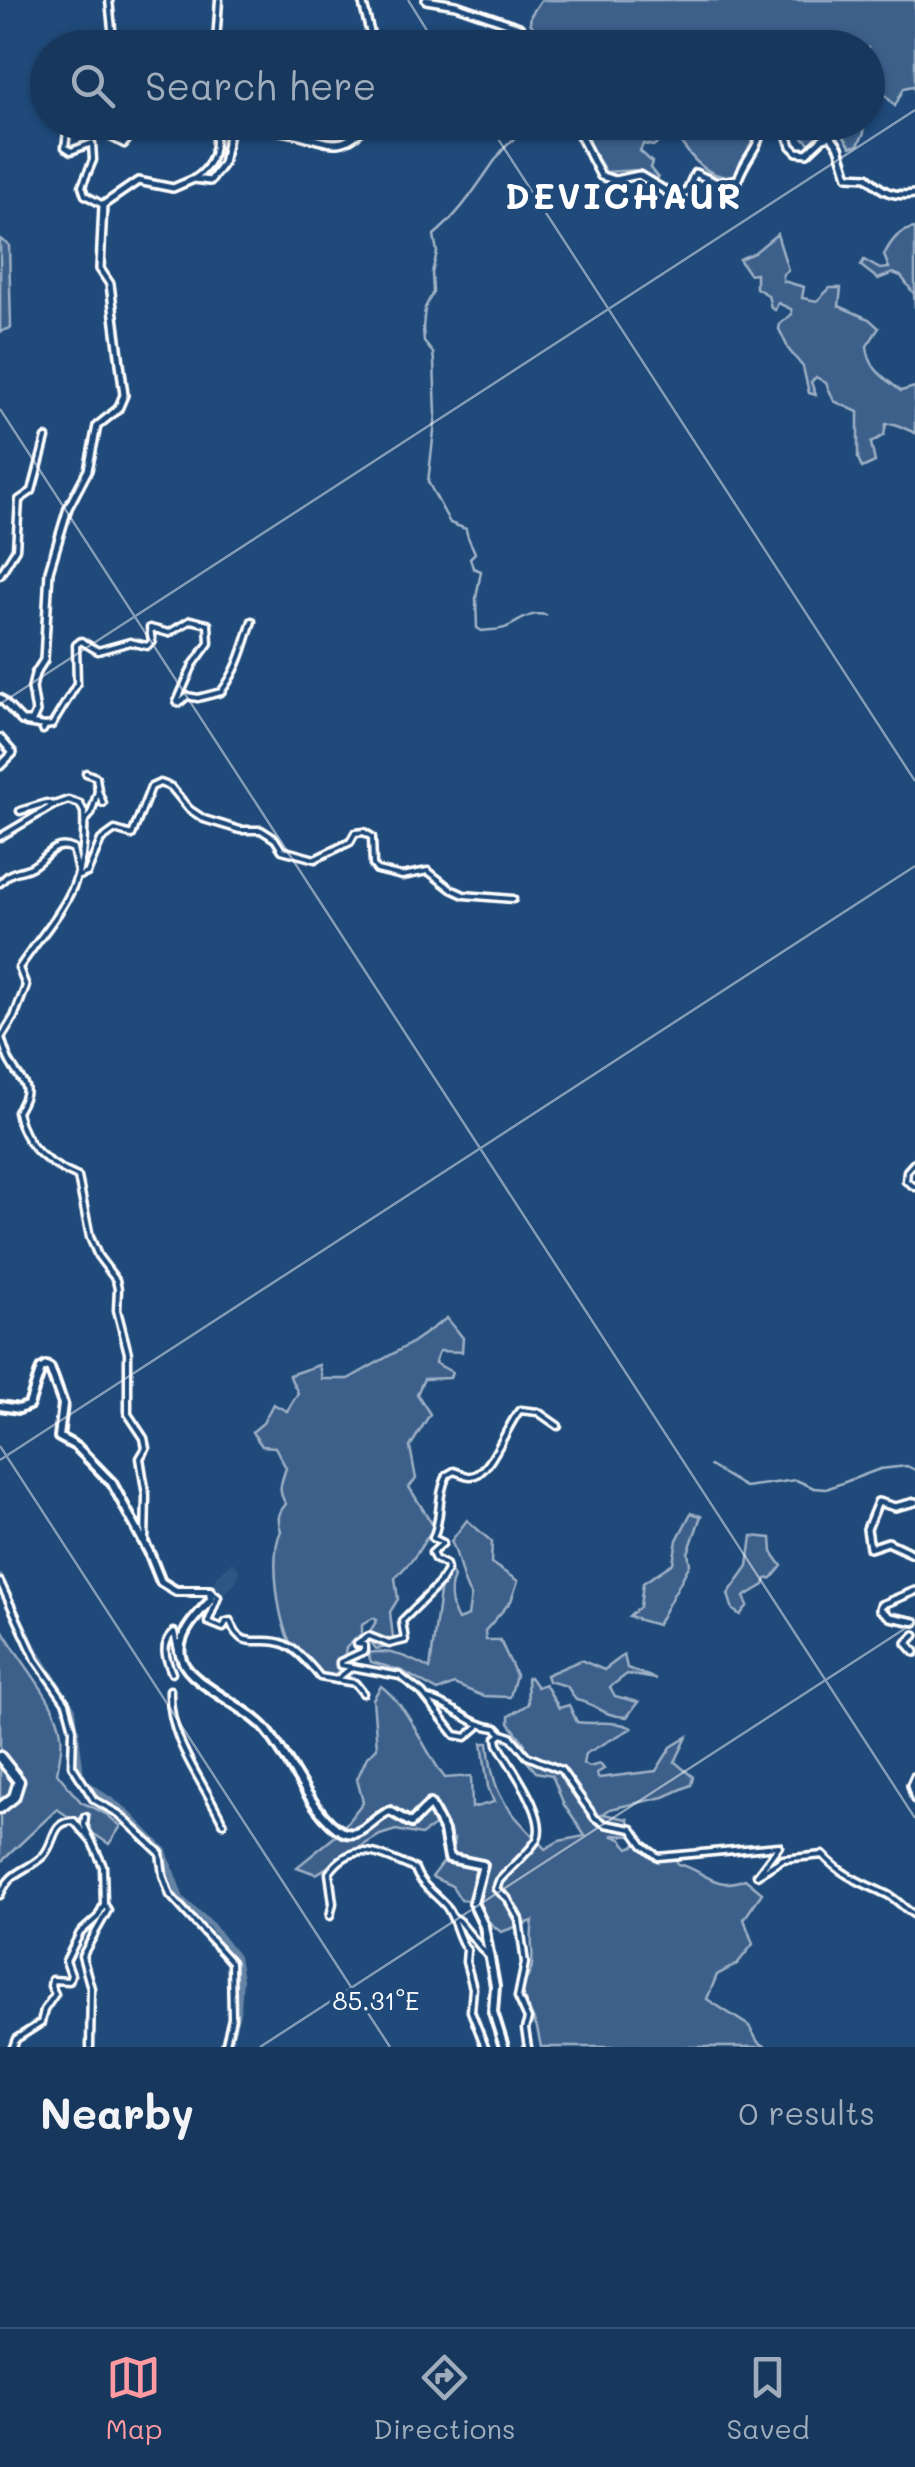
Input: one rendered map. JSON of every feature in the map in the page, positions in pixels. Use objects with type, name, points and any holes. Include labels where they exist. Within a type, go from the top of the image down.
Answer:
[{"type":"main road","points":[[0,1406],[29,1405],[41,1369],[48,1366],[62,1404],[59,1436],[112,1482],[146,1544],[156,1574],[167,1588],[176,1592],[210,1591],[210,1600],[181,1644],[181,1659],[191,1676],[232,1700],[265,1728],[317,1805],[339,1830],[350,1834],[363,1830],[386,1811],[411,1823],[426,1806],[431,1806],[446,1836],[449,1858],[483,1865],[472,1903],[484,1926],[486,1955],[495,1986],[493,2012],[504,2047]]},
{"type":"main road","points":[[0,1757],[19,1781],[14,1797],[0,1808]]},
{"type":"street","points":[[109,0],[112,30]]},
{"type":"street","points":[[217,30],[218,0]]},
{"type":"street","points":[[362,0],[370,30]]},
{"type":"street","points":[[426,0],[456,5],[523,30]]},
{"type":"street","points":[[66,140],[65,147],[71,151],[92,143],[94,160],[82,186],[85,195],[102,204]]},
{"type":"street","points":[[102,204],[138,181],[173,188],[194,179],[214,160],[214,140]]},
{"type":"street","points":[[194,179],[210,181],[220,172],[226,140]]},
{"type":"street","points":[[314,140],[330,144],[349,140]]},
{"type":"street","points":[[584,140],[601,176],[615,180],[639,175],[676,197],[686,193],[695,173],[717,183],[738,179],[748,154],[760,140]]},
{"type":"street","points":[[788,140],[797,152],[807,152],[824,140]]},
{"type":"street","points":[[833,140],[848,176],[868,178],[890,194],[915,194]]},
{"type":"street","points":[[22,722],[32,721],[36,712],[32,688],[44,660],[52,556],[68,508],[88,470],[97,426],[118,409],[124,396],[110,284],[100,271],[102,204]]},
{"type":"street","points":[[0,575],[16,548],[18,500],[32,490],[46,438]]},
{"type":"street","points":[[0,698],[22,722],[44,728],[52,724],[77,684],[76,645],[81,641],[98,650],[130,642],[147,646],[152,642],[150,628],[169,633],[191,620],[208,624],[209,643],[193,665],[177,702],[186,696],[198,698],[221,692],[239,668],[252,621]]},
{"type":"street","points":[[0,738],[13,753],[0,766]]},
{"type":"street","points":[[86,773],[96,777],[103,803]]},
{"type":"street","points":[[79,876],[87,874],[100,840],[115,830],[132,835],[151,787],[160,783],[171,786],[189,810],[240,830],[261,830],[290,853],[314,860],[350,842],[356,833],[364,832],[372,837],[373,865],[377,870],[402,876],[428,871],[451,890],[464,895],[514,899]]},
{"type":"street","points":[[84,822],[91,814],[98,791]]},
{"type":"street","points":[[0,837],[54,805],[68,800],[80,804],[84,822],[79,876],[58,918],[37,940],[19,968],[26,986],[2,1038],[10,1063],[26,1083],[26,1096],[18,1112],[22,1133],[58,1169],[78,1177],[90,1237],[117,1282],[118,1310],[128,1354],[128,1414],[146,1448],[140,1458],[146,1495],[146,1544]]},
{"type":"street","points":[[20,811],[46,803],[54,805]]},
{"type":"street","points":[[0,883],[13,870],[28,868],[55,847],[66,845],[73,849],[79,876]]},
{"type":"street","points":[[915,1162],[907,1171],[906,1181],[915,1187]]},
{"type":"street","points":[[478,1727],[466,1737],[455,1736],[426,1699],[400,1676],[340,1662],[364,1650],[364,1645],[357,1644],[369,1636],[389,1644],[405,1640],[402,1621],[439,1584],[447,1570],[446,1564],[432,1553],[443,1543],[434,1538],[440,1520],[437,1496],[447,1474],[478,1475],[520,1410],[538,1412],[558,1426]]},
{"type":"street","points":[[915,1502],[895,1506],[878,1502],[867,1529],[870,1548],[888,1542],[915,1554]]},
{"type":"street","points":[[0,1582],[36,1660],[66,1703],[72,1729],[72,1766],[94,1800],[119,1814],[160,1853],[170,1895],[231,1962],[233,2006],[225,2047]]},
{"type":"street","points":[[210,1591],[218,1597],[208,1622],[224,1628],[230,1622],[242,1640],[285,1644],[308,1660],[320,1676],[355,1683],[363,1693]]},
{"type":"street","points":[[915,1592],[880,1608],[890,1617],[915,1622]]},
{"type":"street","points":[[172,1674],[165,1657],[167,1638],[174,1632],[181,1659]]},
{"type":"street","points":[[915,1635],[907,1643],[915,1652]]},
{"type":"street","points":[[335,1682],[352,1667]]},
{"type":"street","points":[[170,1690],[172,1721],[223,1823]]},
{"type":"street","points":[[426,1699],[442,1704],[478,1727],[496,1728],[511,1736],[527,1756],[560,1770],[595,1818],[632,1829],[643,1846],[658,1857],[779,1846],[758,1875],[783,1859],[824,1855],[845,1877],[891,1896],[915,1916]]},
{"type":"street","points":[[502,1734],[497,1738],[498,1744],[531,1800],[538,1821],[537,1839],[496,1889],[508,1898],[518,1919],[526,1963],[518,1998],[528,2018],[528,2047]]},
{"type":"street","points":[[915,1776],[915,1799]]},
{"type":"street","points":[[13,2047],[16,2039],[41,2023],[55,1994],[52,1980],[69,1980],[66,1961],[80,1932],[98,1917],[104,1904],[107,1881],[84,1817]]},
{"type":"street","points":[[0,1895],[10,1875],[46,1854],[56,1828],[64,1821],[74,1820],[92,1842]]},
{"type":"street","points":[[330,1916],[333,1904],[329,1872],[337,1862],[354,1854],[377,1852],[416,1869],[420,1880],[486,1955]]},
{"type":"street","points":[[90,2047],[91,1988],[82,1956],[107,1916],[104,1904]]},
{"type":"street","points":[[452,1916],[458,1938],[467,1950],[473,1988],[471,2012],[485,2047]]},
{"type":"shaded area","points":[[541,0],[915,0],[915,92],[913,86],[904,88],[895,106],[885,95],[885,30],[535,30],[530,23]]},
{"type":"shaded area","points":[[588,140],[663,140],[653,146],[643,144],[640,151],[652,162],[650,168],[658,178],[655,181],[637,170],[606,172]]},
{"type":"shaded area","points":[[680,140],[754,140],[736,177],[709,171]]},
{"type":"shaded area","points":[[846,140],[860,140],[858,145],[851,147]]},
{"type":"shaded area","points":[[915,228],[915,308],[914,294],[901,276],[893,273],[878,279],[861,266],[864,260],[880,269],[889,268],[884,255],[890,245],[900,234]]},
{"type":"shaded area","points":[[777,234],[788,270],[783,281],[804,287],[802,298],[817,301],[830,288],[841,288],[839,306],[869,319],[879,328],[867,346],[874,367],[901,391],[915,387],[915,433],[886,424],[884,435],[871,443],[875,462],[862,468],[858,458],[858,412],[834,401],[826,383],[816,377],[811,382],[816,395],[809,393],[803,367],[779,329],[792,314],[791,309],[778,303],[775,310],[771,308],[768,295],[756,288],[756,273],[749,274],[739,259],[754,253]]},
{"type":"shaded area","points":[[0,239],[9,245],[11,328],[0,332]]},
{"type":"shaded area","points":[[447,1318],[463,1338],[462,1352],[439,1351],[435,1363],[452,1372],[450,1378],[424,1379],[417,1394],[430,1414],[410,1447],[416,1479],[409,1487],[434,1527],[395,1578],[398,1599],[390,1612],[394,1646],[376,1649],[367,1636],[377,1620],[373,1618],[362,1625],[362,1633],[346,1648],[344,1658],[336,1664],[339,1671],[325,1680],[295,1650],[287,1635],[277,1588],[276,1556],[281,1531],[279,1516],[286,1504],[281,1483],[286,1468],[275,1447],[262,1446],[252,1432],[263,1423],[273,1404],[287,1411],[298,1393],[289,1375],[319,1365],[322,1379],[348,1379]]},
{"type":"shaded area","points":[[691,1513],[701,1516],[688,1553],[690,1564],[657,1625],[629,1617],[640,1607],[643,1583],[673,1563],[677,1540]]},
{"type":"shaded area","points":[[467,1520],[492,1542],[491,1563],[518,1581],[511,1601],[485,1631],[486,1640],[500,1640],[516,1675],[510,1697],[483,1696],[454,1684],[438,1691],[402,1671],[371,1662],[368,1653],[393,1653],[430,1669],[441,1584],[449,1569],[454,1577],[452,1604],[458,1620],[468,1616],[471,1596],[451,1541]]},
{"type":"shaded area","points":[[752,1536],[771,1538],[772,1552],[782,1566],[764,1585],[744,1597],[748,1605],[740,1615],[733,1610],[728,1594],[748,1566]]},
{"type":"shaded area","points":[[232,1562],[239,1569],[236,1583],[220,1597],[211,1589],[218,1575]]},
{"type":"shaded area","points":[[0,1625],[58,1721],[61,1743],[57,1773],[81,1802],[121,1826],[109,1844],[57,1809],[0,1863]]},
{"type":"shaded area","points":[[624,1655],[627,1668],[656,1679],[627,1674],[610,1687],[615,1696],[638,1702],[627,1717],[576,1700],[567,1686],[548,1681],[546,1675],[581,1660],[604,1670]]},
{"type":"shaded area","points":[[530,1677],[537,1687],[545,1684],[559,1708],[569,1705],[577,1722],[632,1728],[585,1754],[583,1764],[600,1764],[604,1769],[597,1773],[598,1778],[656,1771],[671,1747],[687,1737],[675,1762],[693,1777],[691,1785],[603,1814],[628,1819],[630,1836],[611,1835],[629,1848],[642,1842],[658,1858],[674,1855],[678,1864],[709,1878],[725,1883],[745,1879],[762,1893],[744,1919],[753,1944],[737,1964],[717,1975],[707,1999],[749,2026],[758,2042],[767,2047],[541,2047],[520,1988],[532,1964],[533,1921],[501,1932],[481,1915],[473,1901],[461,1900],[452,1886],[432,1877],[452,1851],[454,1839],[436,1825],[421,1835],[396,1830],[380,1835],[316,1874],[297,1867],[338,1834],[363,1802],[357,1779],[367,1757],[377,1748],[373,1699],[381,1686],[408,1717],[445,1778],[471,1776],[472,1808],[494,1802],[482,1743],[488,1743],[498,1791],[545,1849],[559,1841],[585,1836],[564,1805],[552,1775],[536,1772],[525,1759],[525,1744],[509,1723],[509,1716],[528,1704]]},
{"type":"waterway","points":[[513,140],[434,235],[437,252],[433,292],[425,308],[423,328],[424,342],[433,353],[436,414],[428,482],[450,523],[466,529],[475,553],[470,558],[473,568],[481,571],[476,598],[477,628],[501,629],[530,616],[546,615]]},
{"type":"waterway","points":[[710,1466],[745,1487],[796,1480],[826,1489],[880,1469],[907,1466],[915,1470]]},
{"type":"waterway","points":[[0,1577],[34,1648],[73,1709],[81,1775],[88,1785],[124,1810],[164,1851],[181,1899],[210,1924],[236,1957],[240,1979],[238,2009],[228,2047]]},
{"type":"district","name":"DEVICHAUR","points":[[624,197]]}]
